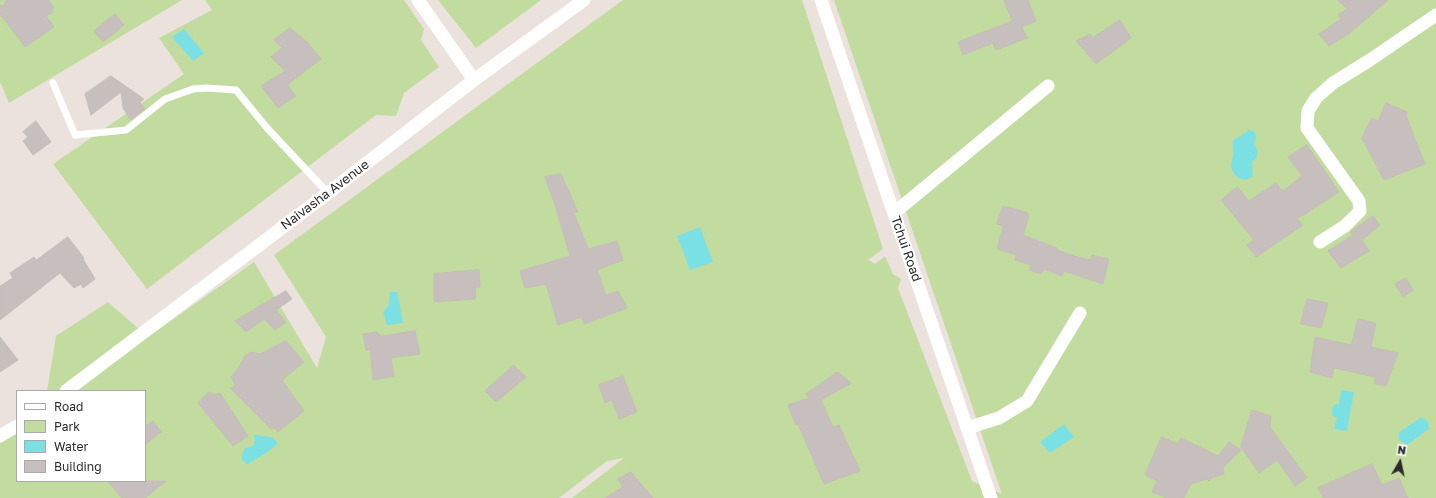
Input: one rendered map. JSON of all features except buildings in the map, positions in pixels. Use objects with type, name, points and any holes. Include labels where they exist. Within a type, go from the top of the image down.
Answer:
[{"type":"street","points":[[418,0],[474,80]]},
{"type":"street","name":"Naivasha Avenue","points":[[67,390],[328,193],[474,80],[584,0]]},
{"type":"street","name":"Tchui Road","points":[[821,0],[991,498]]},
{"type":"street","points":[[1320,242],[1345,226],[1360,211],[1359,200],[1307,128],[1308,111],[1316,98],[1333,83],[1436,16]]},
{"type":"street","points":[[894,213],[1048,86]]},
{"type":"street","points":[[967,428],[999,418],[1027,401],[1080,313]]},
{"type":"street","points":[[0,436],[16,427]]},
{"type":"lane","points":[[53,83],[75,134],[126,130],[165,99],[193,89],[207,88],[236,90],[268,128],[328,193]]},
{"type":"green space","points":[[0,0],[182,0],[9,103],[0,82]]},
{"type":"green space","points":[[205,0],[404,0],[424,29],[421,40],[439,67],[404,93],[396,116],[376,115],[147,289],[53,164],[184,74],[159,38],[212,10]]},
{"type":"green space","points":[[438,0],[541,0],[476,48]]},
{"type":"green space","points":[[623,0],[802,0],[883,249],[868,260],[875,264],[885,256],[893,274],[901,279],[898,288],[972,481],[1002,494],[834,0],[1436,0],[1436,498],[572,498],[624,458],[607,461],[559,498],[0,498],[0,441],[16,430],[16,482],[146,482],[146,390],[47,390],[56,336],[108,302],[148,337],[254,262],[317,368],[326,337],[274,255]]},
{"type":"water","points":[[184,29],[204,53],[193,61],[172,37]]},
{"type":"water","points":[[1249,130],[1256,134],[1254,142],[1257,150],[1257,157],[1252,162],[1253,176],[1242,179],[1236,176],[1231,165],[1233,157],[1233,140]]},
{"type":"water","points":[[700,227],[713,262],[690,270],[677,236]]},
{"type":"water","points":[[390,292],[397,292],[403,323],[387,325],[383,312],[389,305]]},
{"type":"water","points":[[1341,390],[1354,392],[1347,431],[1334,429],[1337,418],[1332,415],[1332,408],[1334,405],[1339,404]]},
{"type":"water","points":[[1422,417],[1428,422],[1429,429],[1407,445],[1399,440],[1399,432]]},
{"type":"water","points":[[1064,424],[1074,437],[1050,453],[1040,442]]},
{"type":"water","points":[[254,435],[272,437],[278,443],[247,465],[241,458],[245,448],[253,446],[255,440]]}]
